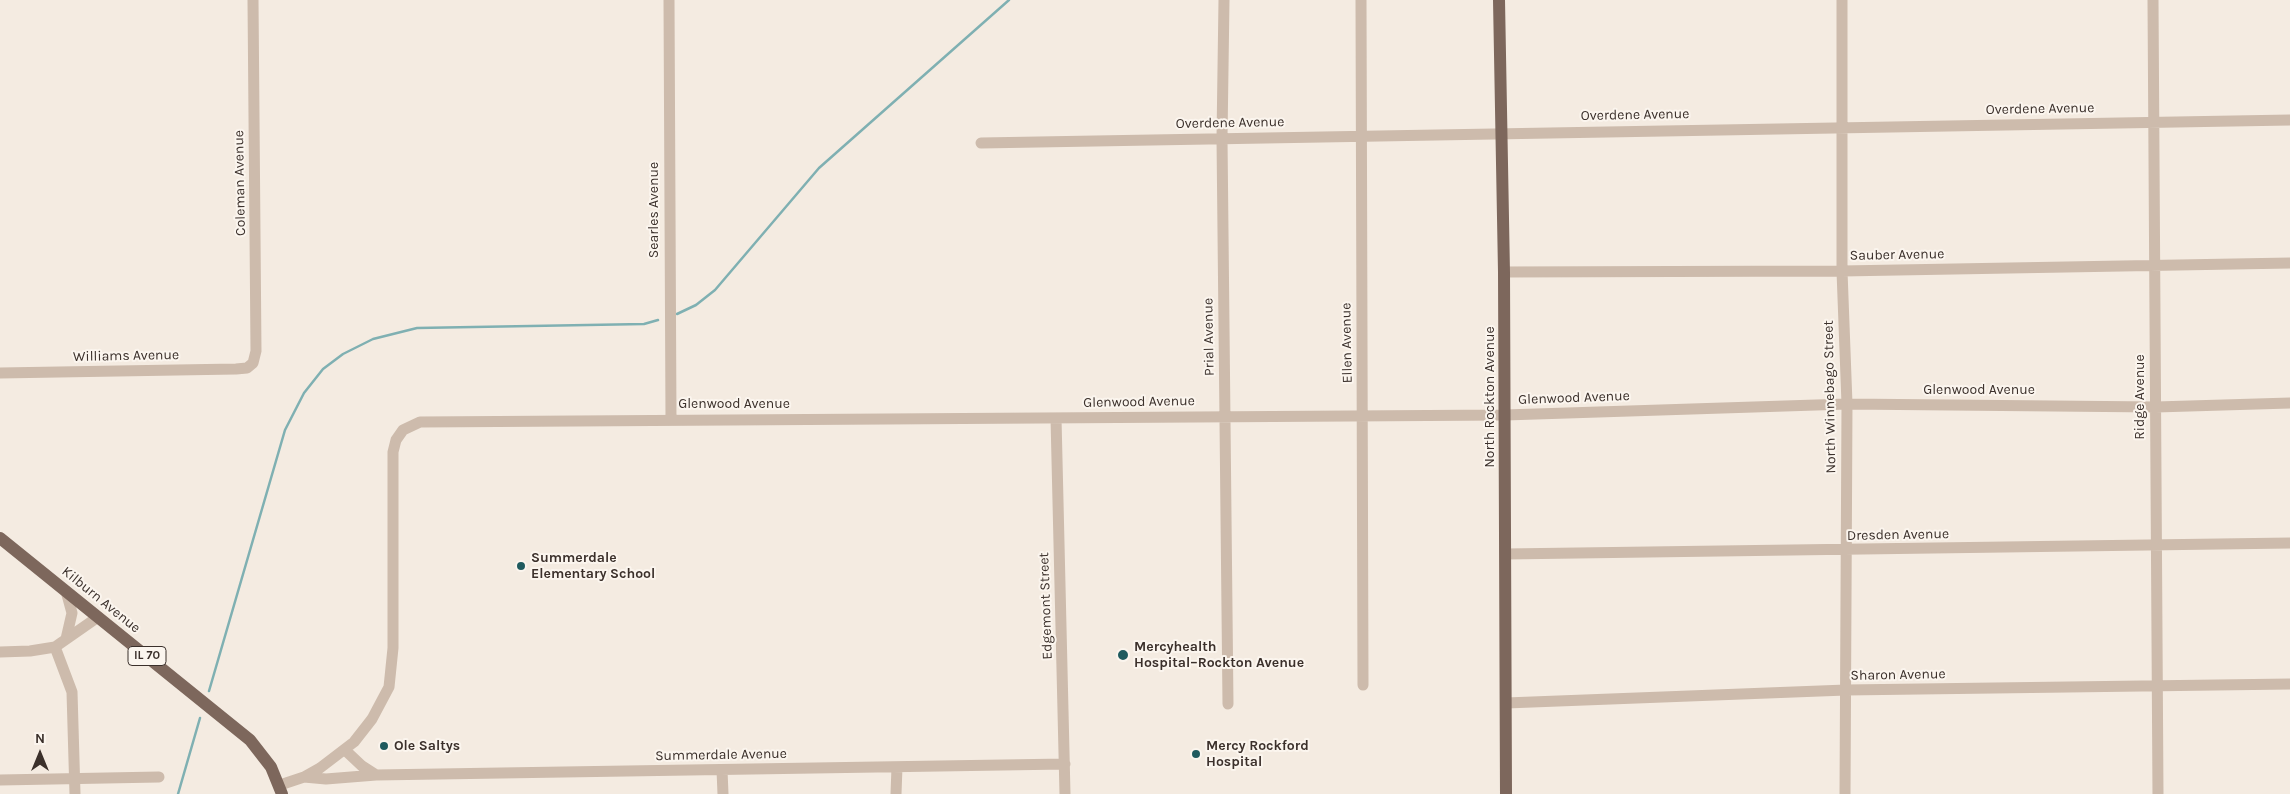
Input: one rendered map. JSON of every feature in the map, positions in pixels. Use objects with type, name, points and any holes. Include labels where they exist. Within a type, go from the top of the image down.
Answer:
[{"type":"main road","name":"North Rockton Avenue","points":[[1499,0],[1504,272],[1506,794]]},
{"type":"main road","name":"Kilburn Avenue","points":[[0,538],[250,740],[271,767],[281,790]]},
{"type":"street","name":"Coleman Avenue","points":[[251,365],[256,351],[253,0]]},
{"type":"street","name":"Searles Avenue","points":[[669,0],[670,419]]},
{"type":"street","name":"Prial Avenue","points":[[1224,0],[1222,138],[1228,704]]},
{"type":"street","name":"Ellen Avenue","points":[[1361,0],[1363,685]]},
{"type":"street","name":"North Winnebago Street","points":[[1842,0],[1844,127],[1842,271],[1847,404],[1845,794]]},
{"type":"street","name":"Ridge Avenue","points":[[2153,0],[2158,794]]},
{"type":"street","name":"Overdene Avenue","points":[[981,143],[2290,120]]},
{"type":"street","name":"Sauber Avenue","points":[[1504,272],[1842,271],[2290,263]]},
{"type":"street","name":"Williams Avenue","points":[[0,373],[236,369],[251,365]]},
{"type":"street","name":"Glenwood Avenue","points":[[281,790],[345,750],[372,719],[389,687],[392,672],[393,452],[396,440],[403,430],[412,424],[432,421],[670,419],[1505,415],[1847,404],[2156,407],[2290,403]]},
{"type":"street","name":"Edgemont Street","points":[[1056,418],[1065,794]]},
{"type":"street","name":"Dresden Avenue","points":[[1506,554],[1845,551],[2290,543]]},
{"type":"street","points":[[66,591],[72,613],[66,639]]},
{"type":"street","points":[[0,652],[30,651],[55,647],[98,617]]},
{"type":"street","points":[[55,647],[72,692],[75,794]]},
{"type":"street","name":"Sharon Avenue","points":[[1506,703],[1846,690],[2290,684]]},
{"type":"street","points":[[345,750],[362,766],[376,775]]},
{"type":"street","name":"Summerdale Avenue","points":[[304,777],[326,779],[376,775],[1065,764]]},
{"type":"street","points":[[896,794],[897,767]]},
{"type":"street","points":[[722,770],[723,794]]},
{"type":"street","points":[[0,780],[159,777]]},
{"type":"waterway","points":[[677,314],[696,305],[715,290],[819,168],[1009,0]]},
{"type":"waterway","points":[[209,691],[285,430],[304,393],[323,369],[343,354],[373,339],[417,328],[644,324],[658,320]]},
{"type":"waterway","points":[[178,794],[200,718]]},
{"type":"place","name":"Summerdale Elementary School","points":[[521,566]]},
{"type":"place","name":"Mercyhealth Hospital–Rockton Avenue","points":[[1123,655]]},
{"type":"place","name":"Ole Saltys","points":[[384,746]]},
{"type":"place","name":"Mercy Rockford Hospital","points":[[1196,754]]}]
